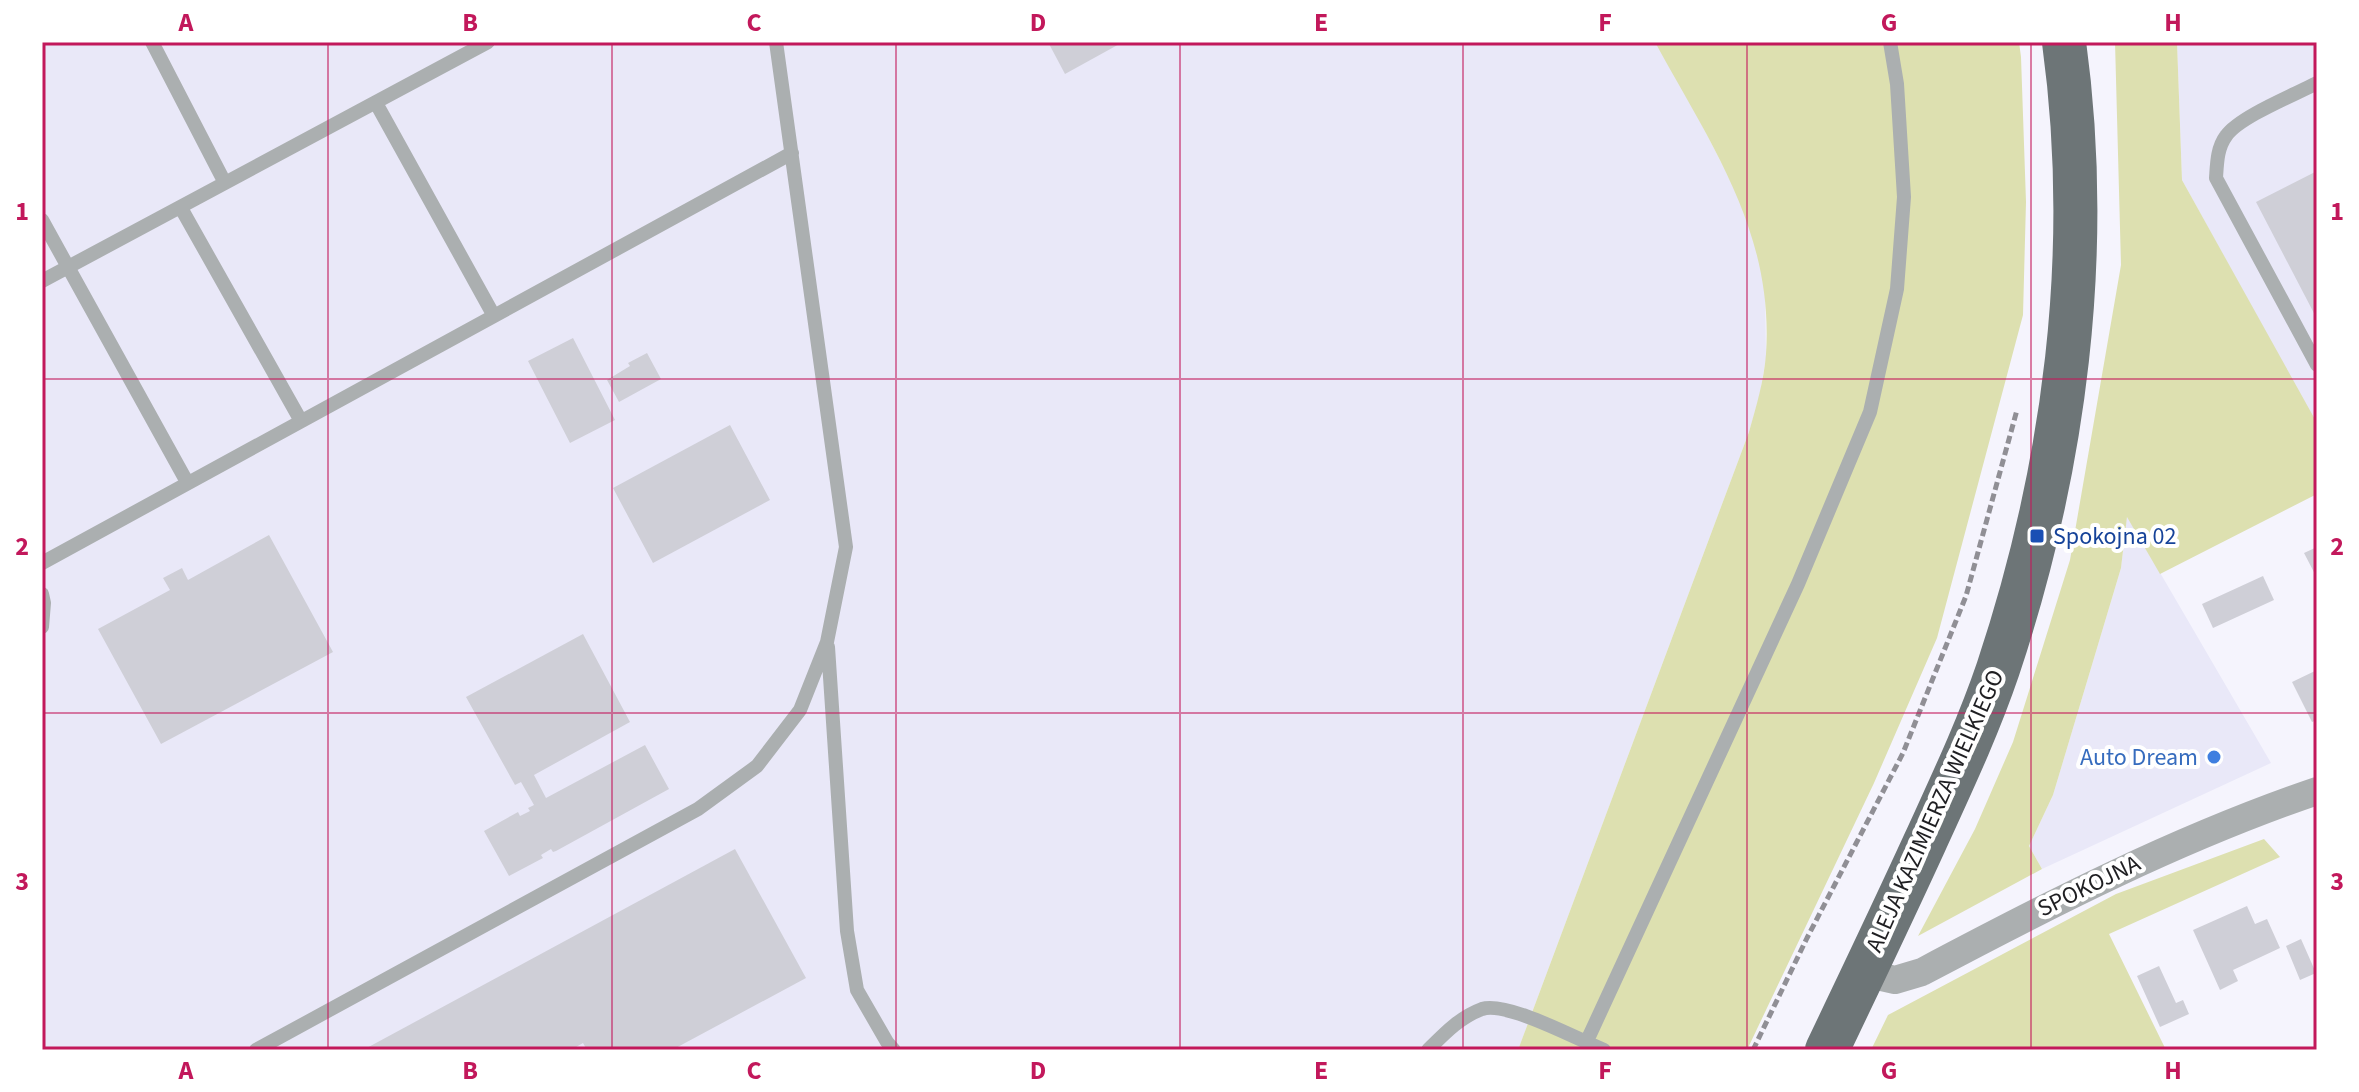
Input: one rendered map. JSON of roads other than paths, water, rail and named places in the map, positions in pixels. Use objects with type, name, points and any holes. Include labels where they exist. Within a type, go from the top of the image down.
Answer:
[{"type":"main road","name":"ALEJA KAZIMIERZA WIELKIEGO","points":[[1827,1050],[1956,776],[1998,670],[2040,523],[2060,414],[2075,261],[2071,108],[2064,42]]},
{"type":"street","name":"SPOKOJNA","points":[[1864,973],[1895,980],[1922,972],[2111,874],[2314,798]]},
{"type":"lane","points":[[152,42],[225,183]]},
{"type":"lane","points":[[42,281],[488,42]]},
{"type":"lane","points":[[256,1050],[698,809],[757,766],[800,710],[827,642],[846,547],[776,42]]},
{"type":"lane","points":[[1586,1043],[1798,584],[1870,412],[1897,289],[1904,197],[1897,84],[1890,42]]},
{"type":"lane","points":[[2317,83],[2235,126],[2220,148],[2216,178],[2317,365]]},
{"type":"lane","points":[[376,103],[494,316]]},
{"type":"lane","points":[[42,563],[792,153]]},
{"type":"lane","points":[[181,208],[301,421]]},
{"type":"lane","points":[[42,220],[187,482]]},
{"type":"lane","points":[[42,594],[42,627]]},
{"type":"lane","points":[[827,642],[847,931],[857,990],[894,1050]]},
{"type":"lane","points":[[1428,1050],[1452,1026],[1484,1008],[1515,1011],[1604,1050]]},
{"type":"place","name":"Spokojna 02","points":[[2037,536]]},
{"type":"place","name":"Auto Dream","points":[[2214,757]]}]
